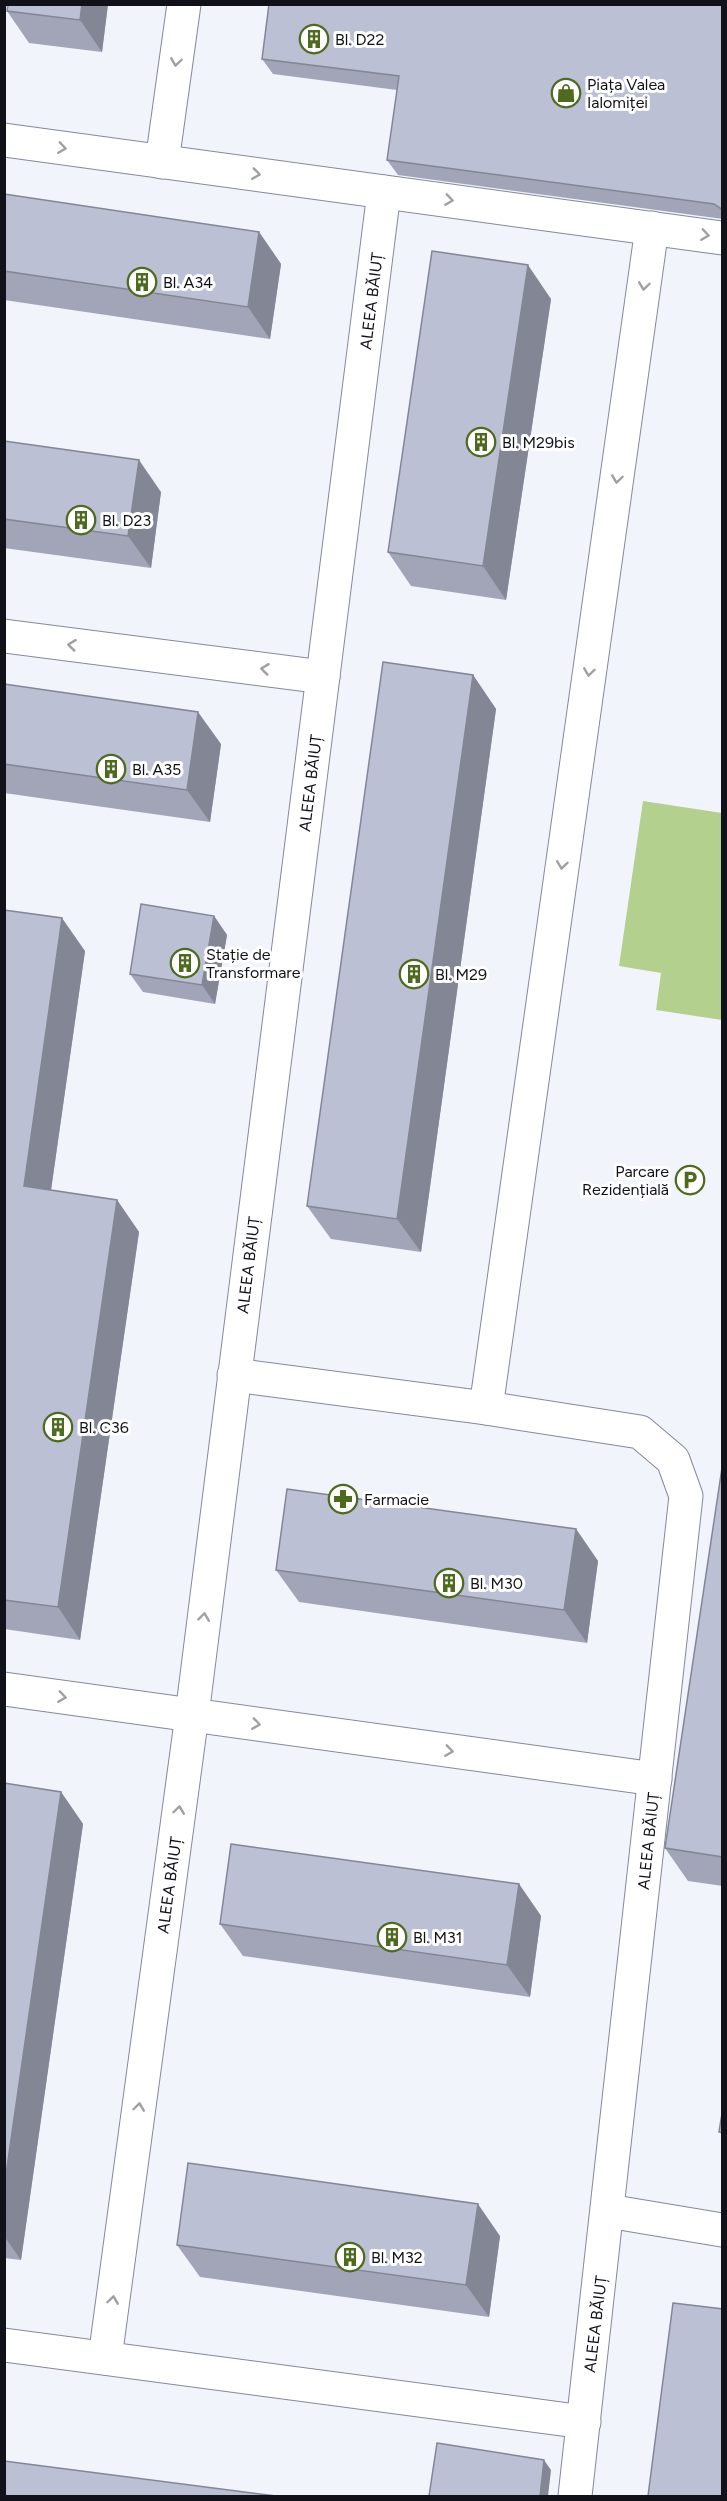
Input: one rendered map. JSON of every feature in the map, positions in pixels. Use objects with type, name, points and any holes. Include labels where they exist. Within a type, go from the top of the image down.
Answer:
[{"type":"street","points":[[162,162],[184,4]]},
{"type":"street","points":[[4,140],[723,238]]},
{"type":"street","name":"ALEEA BĂIUȚ","points":[[105,2358],[192,1715],[384,192]]},
{"type":"street","points":[[486,1408],[652,228]]},
{"type":"street","points":[[4,636],[323,677]]},
{"type":"street","name":"ALEEA BĂIUȚ","points":[[234,1375],[486,1408],[640,1432],[673,1460],[686,1496],[575,2496]]},
{"type":"street","points":[[4,1689],[655,1779]]},
{"type":"street","points":[[608,2211],[723,2230]]},
{"type":"street","points":[[4,2345],[584,2422]]},
{"type":"green space","points":[[643,801],[722,813],[722,1020],[656,1010],[661,973],[619,966]]},
{"type":"building","points":[[8,4],[82,4],[80,20],[7,11]]},
{"type":"building","name":"Piața Valea Ialomiței","points":[[269,4],[723,4],[723,210],[714,204],[387,160],[399,76],[262,59]]},
{"type":"building","points":[[4,194],[259,232],[248,307],[4,271]]},
{"type":"building","name":"Bl. M29bis","points":[[432,251],[528,265],[483,566],[388,552]]},
{"type":"building","points":[[4,441],[139,460],[128,536],[4,519]]},
{"type":"building","name":"Bl. M29","points":[[383,662],[473,675],[397,1219],[307,1206]]},
{"type":"building","points":[[4,684],[198,712],[187,790],[4,764]]},
{"type":"building","points":[[141,904],[214,916],[202,985],[130,974]]},
{"type":"building","name":"Bl. C36","points":[[4,910],[62,918],[24,1186],[117,1200],[58,1607],[4,1600]]},
{"type":"building","points":[[723,1461],[723,1857],[665,1848]]},
{"type":"building","points":[[287,1489],[576,1529],[564,1610],[276,1570]]},
{"type":"building","points":[[4,1783],[61,1792],[4,2188]]},
{"type":"building","points":[[231,1844],[519,1884],[507,1965],[220,1924]]},
{"type":"building","points":[[723,2107],[723,2133],[719,2132]]},
{"type":"building","points":[[188,2163],[478,2204],[466,2285],[177,2245]]},
{"type":"building","points":[[673,2303],[723,2309],[723,2496],[648,2496]]},
{"type":"building","points":[[437,2443],[544,2460],[540,2496],[429,2496]]},
{"type":"building","points":[[4,2461],[276,2496],[4,2496]]},
{"type":"place","name":"Bl. D22","points":[[314,39]]},
{"type":"place","name":"Piața Valea Ialomiței","points":[[566,93]]},
{"type":"place","name":"Bl. A34","points":[[142,282]]},
{"type":"place","name":"Bl. M29bis","points":[[481,442]]},
{"type":"place","name":"Bl. D23","points":[[81,520]]},
{"type":"place","name":"Bl. A35","points":[[111,769]]},
{"type":"place","name":"Stație de Transformare","points":[[185,963]]},
{"type":"place","name":"Bl. M29","points":[[414,974]]},
{"type":"place","name":"Parcare Rezidențială","points":[[690,1180]]},
{"type":"place","name":"Bl. C36","points":[[58,1427]]},
{"type":"place","name":"Farmacie","points":[[343,1499]]},
{"type":"place","name":"Bl. M30","points":[[449,1583]]},
{"type":"place","name":"Bl. M31","points":[[392,1937]]},
{"type":"place","name":"Bl. M32","points":[[350,2257]]}]
